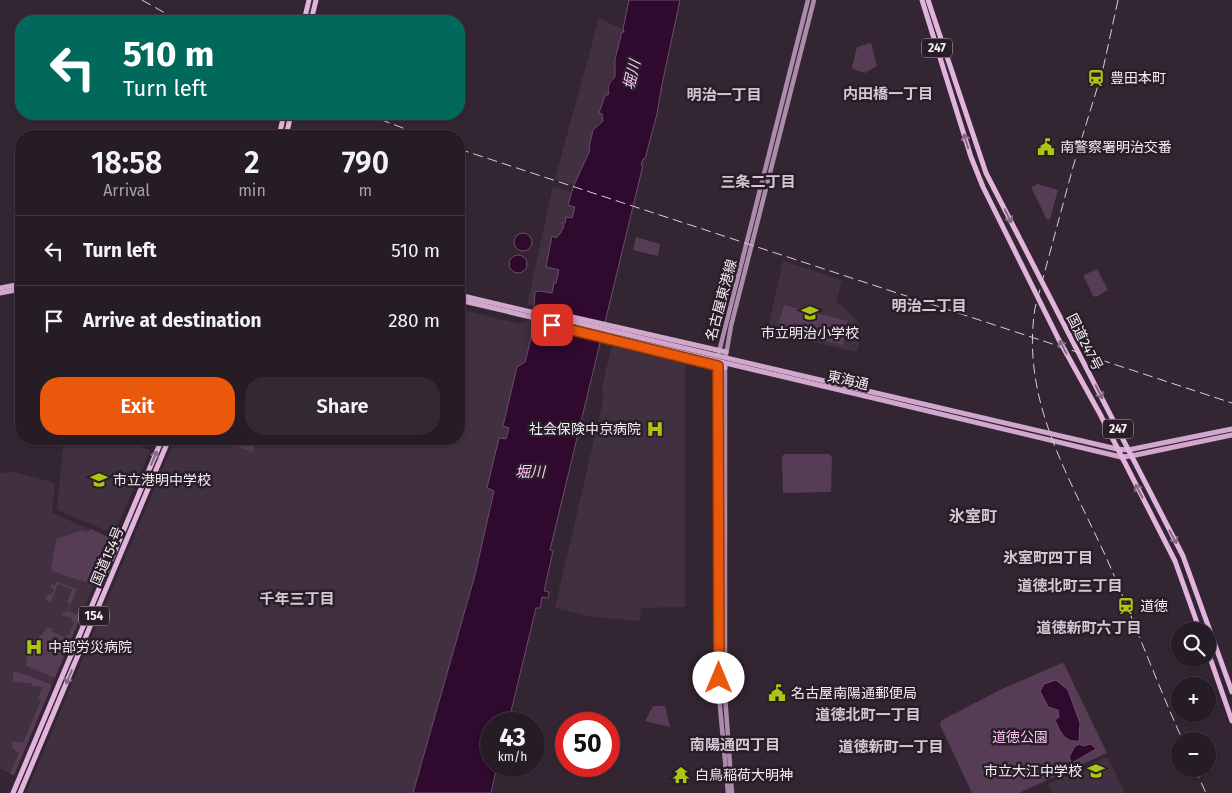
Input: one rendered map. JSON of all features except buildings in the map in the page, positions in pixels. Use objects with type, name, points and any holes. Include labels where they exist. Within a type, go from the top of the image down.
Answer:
[{"type":"highway","points":[[305,15],[309,0]]},
{"type":"highway","points":[[312,15],[316,0]]},
{"type":"highway","name":"国道247号","points":[[922,0],[955,94],[965,108],[983,164],[991,182],[1183,556],[1232,692]]},
{"type":"highway","name":"国道247号","points":[[928,0],[971,157],[983,187],[1059,340],[1175,561],[1197,622]]},
{"type":"highway","name":"国道154号","points":[[13,793],[159,445]]},
{"type":"highway","name":"国道154号","points":[[20,793],[165,445]]},
{"type":"highway","points":[[1213,667],[1232,720]]},
{"type":"main road","name":"名古屋東港線","points":[[728,793],[719,696],[719,350],[808,0]]},
{"type":"main road","name":"名古屋東港線","points":[[732,793],[725,695],[726,352],[814,0]]},
{"type":"main road","points":[[0,288],[15,285]]},
{"type":"main road","points":[[0,293],[15,290]]},
{"type":"main road","name":"東海通","points":[[465,296],[537,316]]},
{"type":"main road","name":"東海通","points":[[465,301],[537,316],[1117,449],[1128,450],[1232,429]]},
{"type":"main road","points":[[725,368],[576,332],[552,325],[537,316],[546,311],[726,352]]},
{"type":"main road","name":"東海通","points":[[845,388],[1121,456],[1131,456],[1232,435]]},
{"type":"shaded area","points":[[599,18],[624,30],[616,54],[615,77],[609,81],[607,88],[609,94],[600,113],[602,114],[603,121],[597,125],[592,136],[590,150],[574,185],[555,179]]},
{"type":"shaded area","points":[[553,186],[572,193],[568,205],[575,207],[572,218],[564,224],[564,229],[556,238],[552,237],[559,270],[552,293],[540,291],[534,305],[527,305]]},
{"type":"shaded area","name":"市立明治小学校","points":[[783,261],[842,280],[836,303],[841,305],[863,329],[857,352],[767,332]]},
{"type":"shaded area","points":[[465,310],[520,324],[527,320],[535,323],[525,362],[517,367],[503,425],[509,427],[506,439],[499,438],[487,487],[494,491],[475,575],[413,793],[26,793],[172,445],[465,445]]},
{"type":"shaded area","points":[[614,347],[685,364],[685,607],[641,608],[640,621],[593,617],[555,608],[603,401],[602,387],[611,349]]},
{"type":"shaded area","name":"市立港明中学校","points":[[63,445],[137,445],[150,451],[114,534],[57,508]]},
{"type":"shaded area","points":[[15,472],[55,484],[52,513],[113,539],[14,775],[0,769],[0,473]]},
{"type":"shaded area","name":"市立大江中学校","points":[[1106,757],[1125,793],[1052,793],[1048,784]]},
{"type":"green space","points":[[871,43],[877,66],[865,73],[853,69],[857,47]]},
{"type":"green space","points":[[1038,184],[1058,190],[1050,219],[1047,220],[1032,189],[1032,187]]},
{"type":"green space","points":[[636,237],[660,244],[658,256],[633,250]]},
{"type":"green space","points":[[1097,269],[1108,290],[1096,297],[1093,296],[1084,275]]},
{"type":"green space","points":[[784,305],[848,321],[843,345],[777,330]]},
{"type":"green space","points":[[234,445],[255,445],[252,452]]},
{"type":"green space","points":[[785,454],[829,454],[832,457],[831,492],[783,493],[782,456]]},
{"type":"green space","points":[[91,529],[113,539],[94,585],[52,571],[56,539],[83,530],[88,532]]},
{"type":"green space","points":[[56,581],[77,589],[68,611],[81,616],[55,678],[26,666],[27,652],[48,627],[53,629],[52,632],[65,637],[69,635],[74,623],[71,621],[72,618],[62,615],[63,612],[66,613],[70,604],[67,602],[72,589],[58,584],[51,602],[45,600],[54,589],[50,587],[51,584],[55,585]]},
{"type":"green space","name":"道徳公園","points":[[1062,663],[1107,753],[1019,793],[972,793],[940,725],[942,720],[1002,689]]},
{"type":"green space","points":[[13,671],[52,685],[14,775],[10,774],[19,753],[12,748],[12,742],[23,743],[41,700],[38,698],[43,687],[32,686],[32,683],[13,682]]},
{"type":"green space","points":[[653,706],[665,706],[670,727],[645,721]]},
{"type":"water","name":"堀川","points":[[629,0],[680,0],[657,114],[645,159],[643,159],[641,165],[643,165],[550,550],[553,551],[544,591],[549,592],[548,598],[542,597],[540,608],[536,608],[511,712],[480,712],[480,777],[495,777],[491,793],[413,793],[475,575],[494,491],[487,488],[499,438],[506,439],[509,428],[503,426],[517,367],[525,362],[538,311],[534,305],[535,292],[552,293],[554,283],[556,283],[559,270],[546,267],[552,236],[556,238],[560,234],[564,226],[562,223],[565,223],[566,217],[572,218],[575,207],[568,205],[574,185],[590,150],[593,130],[603,121],[602,114],[599,113],[605,96],[609,94],[609,84],[615,77],[615,59],[622,32],[624,32]]},
{"type":"water","points":[[519,233],[527,233],[532,238],[530,249],[519,251],[514,246],[514,238]]},
{"type":"water","points":[[514,255],[522,255],[527,260],[525,271],[514,273],[509,268],[509,260]]},
{"type":"water","points":[[1056,680],[1068,690],[1080,723],[1079,741],[1070,740],[1063,735],[1055,720],[1059,717],[1058,710],[1048,707],[1040,691],[1044,684]]},
{"type":"water","points":[[1080,744],[1082,746],[1091,744],[1096,749],[1072,763],[1069,757],[1075,746]]},
{"type":"railway","points":[[142,0],[168,15]]},
{"type":"railway","points":[[1118,0],[1103,69],[1073,167],[1035,308],[1032,343],[1035,377],[1042,410],[1053,442],[1110,566],[1179,732]]},
{"type":"railway","points":[[382,120],[408,130]]},
{"type":"railway","points":[[465,151],[1232,403]]},
{"type":"railway","points":[[1199,777],[1206,793]]},
{"type":"place","name":"豊田本町","points":[[1096,78]]},
{"type":"place","name":"南警察署明治交番","points":[[1046,147]]},
{"type":"place","name":"市立明治小学校","points":[[810,313]]},
{"type":"place","name":"社会保険中京病院","points":[[655,429]]},
{"type":"place","name":"市立港明中学校","points":[[99,480]]},
{"type":"place","name":"道徳","points":[[1126,606]]},
{"type":"place","name":"中部労災病院","points":[[34,647]]},
{"type":"place","name":"名古屋南陽通郵便局","points":[[777,693]]},
{"type":"place","name":"市立大江中学校","points":[[1096,771]]},
{"type":"place","name":"白鳥稲荷大明神","points":[[681,775]]},
{"type":"district","name":"内田橋一丁目","points":[[888,94]]},
{"type":"district","name":"明治一丁目","points":[[724,95]]},
{"type":"district","name":"三条二丁目","points":[[758,182]]},
{"type":"district","name":"明治二丁目","points":[[929,306]]},
{"type":"district","name":"氷室町","points":[[973,516]]},
{"type":"district","name":"氷室町四丁目","points":[[1048,558]]},
{"type":"district","name":"道徳北町三丁目","points":[[1070,586]]},
{"type":"district","name":"千年三丁目","points":[[297,599]]},
{"type":"district","name":"道徳新町六丁目","points":[[1089,628]]},
{"type":"district","name":"道徳北町一丁目","points":[[868,715]]},
{"type":"district","name":"南陽通四丁目","points":[[735,745]]},
{"type":"district","name":"道徳新町一丁目","points":[[891,747]]},
{"type":"route","points":[[552,325],[718,366],[719,678]]}]
